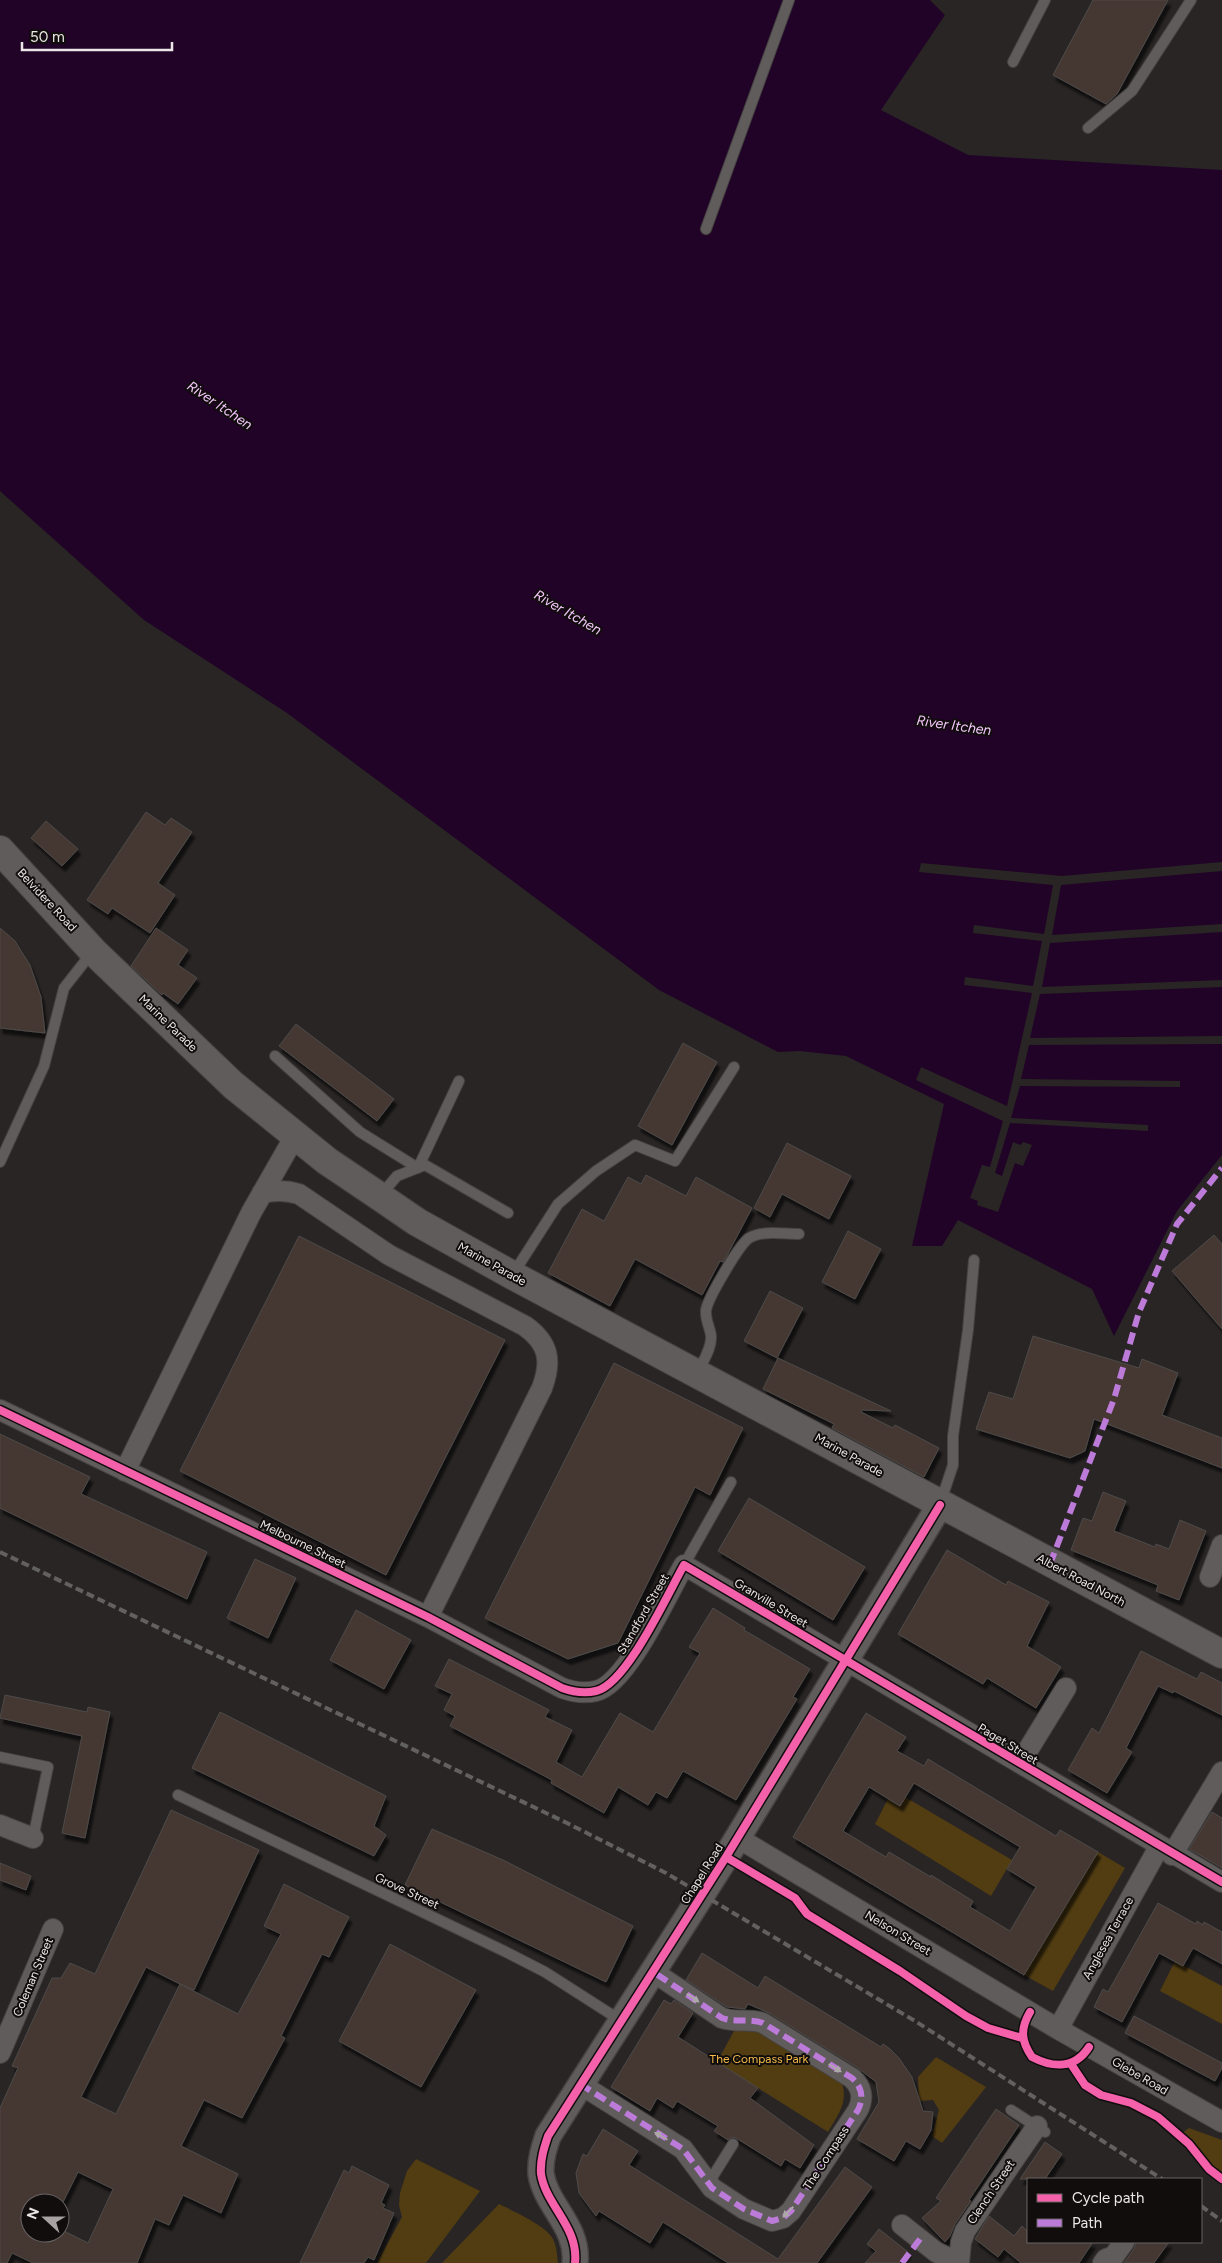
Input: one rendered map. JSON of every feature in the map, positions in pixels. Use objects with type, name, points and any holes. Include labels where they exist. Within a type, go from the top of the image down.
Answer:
[{"type":"main road","name":"Belvidere Road","points":[[0,850],[93,951]]},
{"type":"main road","name":"Marine Parade","points":[[93,951],[233,1085],[295,1136],[417,1222],[940,1505]]},
{"type":"main road","name":"Albert Road North","points":[[940,1505],[1222,1654]]},
{"type":"street","points":[[124,1471],[262,1193],[295,1136]]},
{"type":"street","points":[[262,1193],[275,1190],[299,1194],[389,1255],[525,1326],[536,1334],[543,1344],[547,1356],[548,1372],[542,1388],[428,1617]]},
{"type":"street","name":"Melbourne Street","points":[[0,1410],[428,1617],[562,1688],[578,1693],[596,1691]]},
{"type":"street","name":"Chapel Road","points":[[575,2263],[575,2249],[572,2237],[544,2184],[541,2163],[548,2136],[620,2020],[738,1838],[940,1505]]},
{"type":"street","points":[[1210,1577],[1222,1545]]},
{"type":"street","name":"Granville Street","points":[[684,1564],[846,1661]]},
{"type":"street","name":"Standford Street","points":[[596,1691],[606,1686],[619,1674],[638,1648],[684,1564]]},
{"type":"street","name":"Paget Street","points":[[846,1661],[1165,1851],[1222,1882]]},
{"type":"street","points":[[1020,1763],[1066,1688]]},
{"type":"street","name":"Anglesea Terrace","points":[[1058,2029],[1165,1851],[1222,1772]]},
{"type":"street","points":[[0,1825],[33,1838]]},
{"type":"street","name":"Nelson Street","points":[[738,1838],[1058,2029]]},
{"type":"street","name":"Coleman Street","points":[[0,2053],[53,1929]]},
{"type":"street","name":"The Compass","points":[[580,2084],[683,2149],[708,2184],[730,2200],[762,2218],[774,2221],[787,2216],[858,2110],[862,2100],[862,2092],[852,2078],[763,2023],[751,2020],[735,2022],[722,2018],[652,1971]]},
{"type":"street","name":"Glebe Road","points":[[1058,2029],[1222,2122]]},
{"type":"street","name":"Clench Street","points":[[959,2263],[961,2242],[965,2230],[1041,2129]]},
{"type":"street","points":[[902,2224],[936,2252],[959,2263]]},
{"type":"street","points":[[1103,2263],[1106,2259],[1114,2256],[1123,2243]]},
{"type":"lane","points":[[706,229],[789,0]]},
{"type":"lane","points":[[1012,62],[1045,0]]},
{"type":"lane","points":[[1088,128],[1132,91],[1191,0]]},
{"type":"lane","points":[[0,1162],[44,1066],[64,988],[93,951]]},
{"type":"lane","points":[[275,1056],[360,1132],[418,1168]]},
{"type":"lane","points":[[512,1275],[558,1204],[596,1171],[635,1144],[675,1161],[734,1067]]},
{"type":"lane","points":[[418,1168],[460,1081]]},
{"type":"lane","points":[[379,1196],[397,1176],[425,1165],[508,1213]]},
{"type":"lane","points":[[697,1373],[711,1344],[711,1335],[706,1323],[706,1309],[738,1250],[749,1238],[764,1234],[799,1234]]},
{"type":"lane","points":[[940,1505],[953,1466],[953,1436],[968,1330],[974,1260]]},
{"type":"lane","points":[[684,1564],[731,1482]]},
{"type":"lane","points":[[0,1757],[48,1767],[33,1838]]},
{"type":"lane","name":"Grove Street","points":[[178,1795],[506,1952],[545,1972],[620,2020]]},
{"type":"lane","points":[[1011,2110],[1041,2129]]},
{"type":"lane","points":[[708,2184],[733,2144]]},
{"type":"green space","points":[[905,1797],[1012,1860],[991,1896],[875,1824],[888,1799],[900,1806]]},
{"type":"green space","points":[[1098,1852],[1125,1868],[1053,1991],[1024,1975]]},
{"type":"green space","points":[[1175,1961],[1222,1986],[1222,2024],[1160,1991]]},
{"type":"green space","name":"The Compass Park","points":[[757,2029],[841,2080],[844,2095],[842,2107],[828,2132],[717,2062],[734,2031]]},
{"type":"green space","points":[[936,2057],[986,2087],[942,2143],[932,2136],[939,2110],[933,2100],[919,2101],[918,2077]]},
{"type":"green space","points":[[1189,2128],[1222,2140],[1222,2177],[1181,2134]]},
{"type":"green space","points":[[416,2159],[480,2191],[426,2263],[377,2263],[402,2217],[399,2205],[400,2193],[407,2171]]},
{"type":"green space","points":[[499,2204],[529,2219],[550,2234],[557,2251],[558,2263],[442,2263]]},
{"type":"water","name":"River Itchen","points":[[0,0],[930,0],[945,15],[881,110],[968,155],[1222,170],[1222,1155],[1177,1211],[1114,1336],[1092,1289],[958,1220],[942,1246],[912,1246],[944,1104],[846,1056],[800,1051],[778,1052],[659,990],[287,713],[144,620],[0,491]]},
{"type":"pier","points":[[1222,862],[1222,871],[1061,885],[1052,935],[1222,924],[1222,932],[1050,943],[1042,987],[1222,980],[1222,987],[1040,994],[1030,1038],[1222,1036],[1222,1044],[1029,1045],[1021,1079],[1180,1081],[1180,1087],[1020,1086],[1011,1118],[1148,1125],[1148,1131],[1010,1123],[995,1173],[1002,1176],[1013,1142],[1021,1145],[1023,1142],[1032,1145],[1023,1166],[1015,1163],[998,1212],[977,1205],[978,1201],[970,1198],[982,1165],[990,1167],[1003,1121],[916,1080],[921,1067],[1007,1106],[1032,993],[964,985],[965,977],[1033,986],[1042,941],[973,933],[974,925],[1044,934],[1053,885],[919,872],[921,863],[1062,876]]},
{"type":"building","points":[[1093,0],[1168,0],[1117,94],[1106,104],[1053,75]]},
{"type":"building","points":[[146,812],[165,825],[171,818],[192,832],[158,883],[175,895],[150,933],[112,908],[108,914],[87,900]]},
{"type":"building","points":[[46,821],[78,849],[62,866],[31,838]]},
{"type":"building","points":[[0,928],[15,941],[30,965],[41,997],[45,1033],[0,1028]]},
{"type":"building","points":[[156,928],[188,950],[178,965],[197,978],[178,1004],[163,993],[162,995],[131,966]]},
{"type":"building","points":[[296,1024],[394,1099],[377,1121],[279,1046]]},
{"type":"building","points":[[683,1043],[717,1062],[672,1145],[638,1126]]},
{"type":"building","points":[[787,1143],[851,1176],[829,1219],[782,1194],[770,1217],[754,1208]]},
{"type":"building","points":[[646,1175],[686,1196],[696,1177],[752,1208],[725,1259],[723,1262],[720,1261],[702,1295],[635,1259],[610,1306],[548,1273],[582,1209],[604,1221],[628,1177],[641,1184]]},
{"type":"building","points":[[848,1231],[881,1249],[855,1299],[822,1282]]},
{"type":"building","points":[[1214,1235],[1222,1244],[1222,1329],[1172,1271]]},
{"type":"building","points":[[299,1236],[505,1340],[386,1575],[180,1471]]},
{"type":"building","points":[[770,1291],[803,1308],[777,1358],[744,1341]]},
{"type":"building","points":[[1033,1336],[1139,1368],[1142,1359],[1178,1373],[1162,1415],[1222,1438],[1222,1468],[1094,1419],[1085,1451],[1070,1458],[976,1429],[989,1392],[1013,1399]]},
{"type":"building","points":[[778,1358],[891,1411],[862,1410],[861,1412],[893,1428],[895,1425],[939,1448],[924,1477],[832,1428],[834,1424],[763,1389]]},
{"type":"building","points":[[614,1363],[743,1428],[710,1495],[695,1487],[618,1643],[568,1659],[485,1618]]},
{"type":"building","points":[[0,1434],[90,1477],[81,1494],[207,1552],[187,1599],[0,1508]]},
{"type":"building","points":[[1103,1492],[1126,1501],[1114,1531],[1155,1547],[1156,1544],[1169,1549],[1180,1520],[1206,1531],[1179,1600],[1156,1591],[1158,1585],[1071,1550],[1083,1518],[1092,1521]]},
{"type":"building","points":[[749,1498],[865,1567],[833,1620],[718,1551]]},
{"type":"building","points":[[947,1550],[1006,1585],[1008,1581],[1049,1602],[1027,1646],[1061,1667],[1036,1708],[987,1678],[983,1684],[898,1634]]},
{"type":"building","points":[[255,1559],[296,1578],[268,1638],[227,1618]]},
{"type":"building","points":[[713,1608],[745,1628],[744,1630],[810,1669],[793,1697],[797,1699],[736,1800],[683,1771],[667,1798],[656,1792],[648,1805],[618,1787],[604,1813],[551,1783],[552,1780],[450,1726],[455,1716],[444,1710],[452,1694],[435,1686],[449,1659],[549,1710],[545,1717],[572,1730],[556,1762],[582,1777],[620,1713],[653,1732],[700,1653],[689,1647]]},
{"type":"building","points":[[356,1610],[411,1640],[384,1689],[330,1660]]},
{"type":"building","points":[[1141,1651],[1197,1679],[1201,1672],[1222,1683],[1222,1715],[1174,1691],[1173,1693],[1158,1686],[1126,1748],[1132,1752],[1107,1793],[1068,1770],[1092,1728],[1099,1733]]},
{"type":"building","points":[[5,1695],[87,1712],[88,1707],[110,1712],[85,1838],[62,1833],[82,1736],[0,1718]]},
{"type":"building","points":[[220,1712],[386,1796],[374,1826],[386,1835],[374,1856],[192,1768]]},
{"type":"building","points":[[866,1713],[906,1737],[897,1751],[924,1766],[928,1759],[1056,1836],[1060,1830],[1098,1852],[1024,1975],[793,1837]],"holes":[[[914,1783],[1020,1847],[1007,1869],[1036,1887],[1010,1931],[970,1907],[973,1901],[931,1875],[931,1877],[889,1852],[886,1857],[843,1831],[869,1787],[900,1806]]]},
{"type":"building","points":[[171,1810],[259,1850],[194,1990],[180,1984],[238,2014],[281,1934],[264,1926],[284,1884],[349,1917],[329,1957],[322,1954],[281,2036],[285,2038],[242,2118],[204,2100],[181,2146],[238,2174],[221,2213],[183,2195],[169,2225],[155,2219],[137,2263],[33,2263],[12,2253],[7,2263],[0,2263],[0,2108],[18,2068],[12,2066],[52,1978],[61,1978],[70,1963],[95,1974]],"holes":[[[146,1967],[180,1984],[116,2114],[81,2097]]]},
{"type":"building","points":[[1212,1812],[1222,1818],[1222,1868],[1189,1849]]},
{"type":"building","points":[[432,1829],[503,1860],[633,1926],[606,1982],[405,1885]]},
{"type":"building","points":[[0,1863],[31,1876],[26,1890],[0,1880]]},
{"type":"building","points":[[1158,1903],[1196,1924],[1197,1921],[1203,1925],[1204,1922],[1222,1932],[1222,1964],[1193,1948],[1183,1966],[1159,1953],[1122,2022],[1094,2007],[1103,1989],[1108,1992]]},
{"type":"building","points":[[390,1944],[476,1990],[421,2087],[339,2041]]},
{"type":"building","points":[[702,1953],[758,1988],[765,1976],[881,2047],[883,2044],[890,2049],[899,2058],[912,2077],[923,2111],[933,2112],[931,2130],[920,2149],[906,2141],[894,2161],[857,2139],[879,2102],[876,2082],[858,2068],[769,2013],[748,2004],[745,2009],[727,2007],[686,1980]]},
{"type":"building","points":[[664,2000],[671,2004],[674,2000],[693,2013],[678,2037],[758,2088],[750,2098],[814,2145],[800,2168],[785,2159],[781,2166],[736,2138],[733,2137],[728,2140],[714,2131],[718,2126],[677,2101],[673,2108],[657,2098],[650,2111],[611,2087]]},
{"type":"building","points":[[1134,2016],[1222,2063],[1222,2068],[1215,2081],[1125,2033]]},
{"type":"building","points":[[996,2109],[1019,2125],[969,2200],[971,2201],[945,2242],[922,2218],[941,2201],[936,2198]]},
{"type":"building","points":[[603,2129],[638,2151],[629,2165],[778,2259],[845,2167],[872,2187],[817,2263],[728,2263],[663,2222],[650,2243],[599,2211],[596,2216],[579,2193],[576,2173],[583,2154],[587,2156]]},
{"type":"building","points":[[1045,2142],[1062,2154],[1046,2178],[1020,2179]]},
{"type":"building","points":[[352,2166],[389,2185],[381,2203],[385,2205],[383,2208],[394,2213],[374,2260],[368,2257],[364,2263],[300,2263],[344,2170],[349,2173]]},
{"type":"building","points":[[989,2216],[1014,2236],[1022,2226],[1027,2231],[1027,2243],[1092,2243],[1079,2263],[1021,2263],[1004,2249],[998,2257],[975,2239]]},
{"type":"building","points":[[879,2229],[908,2252],[899,2263],[865,2263],[876,2251],[867,2244]]},
{"type":"building","points":[[1136,2243],[1168,2243],[1154,2263],[1124,2263],[1134,2249]]},
{"type":"railway","points":[[0,1552],[567,1823],[666,1873],[915,2021],[1160,2178]]},
{"type":"railway","points":[[1202,2207],[1222,2221]]},
{"type":"marked path","points":[[1050,1564],[1114,1399],[1139,1312],[1177,1224],[1222,1168]]},
{"type":"marked path","points":[[580,2084],[683,2149],[712,2188],[744,2209],[772,2221],[783,2218],[791,2211],[858,2110],[861,2093],[858,2085],[852,2078],[763,2023],[722,2018],[652,1971]]},
{"type":"marked path","points":[[902,2263],[920,2239]]},
{"type":"cycle path","points":[[0,1410],[428,1617],[570,1691],[596,1691],[608,1685],[621,1672],[646,1636],[684,1565],[1222,1882]]},
{"type":"cycle path","points":[[575,2263],[575,2250],[572,2238],[544,2186],[541,2174],[542,2159],[548,2136],[726,1857],[940,1505]]},
{"type":"cycle path","points":[[726,1857],[795,1898],[807,1914],[900,1971],[966,2016],[988,2028],[1022,2038]]},
{"type":"cycle path","points":[[1030,2012],[1023,2029],[1023,2035],[1032,2057],[1048,2063],[1070,2063],[1089,2047]]},
{"type":"cycle path","points":[[1071,2064],[1085,2085],[1101,2095],[1131,2103],[1158,2117],[1189,2144],[1209,2169],[1222,2179]]}]
